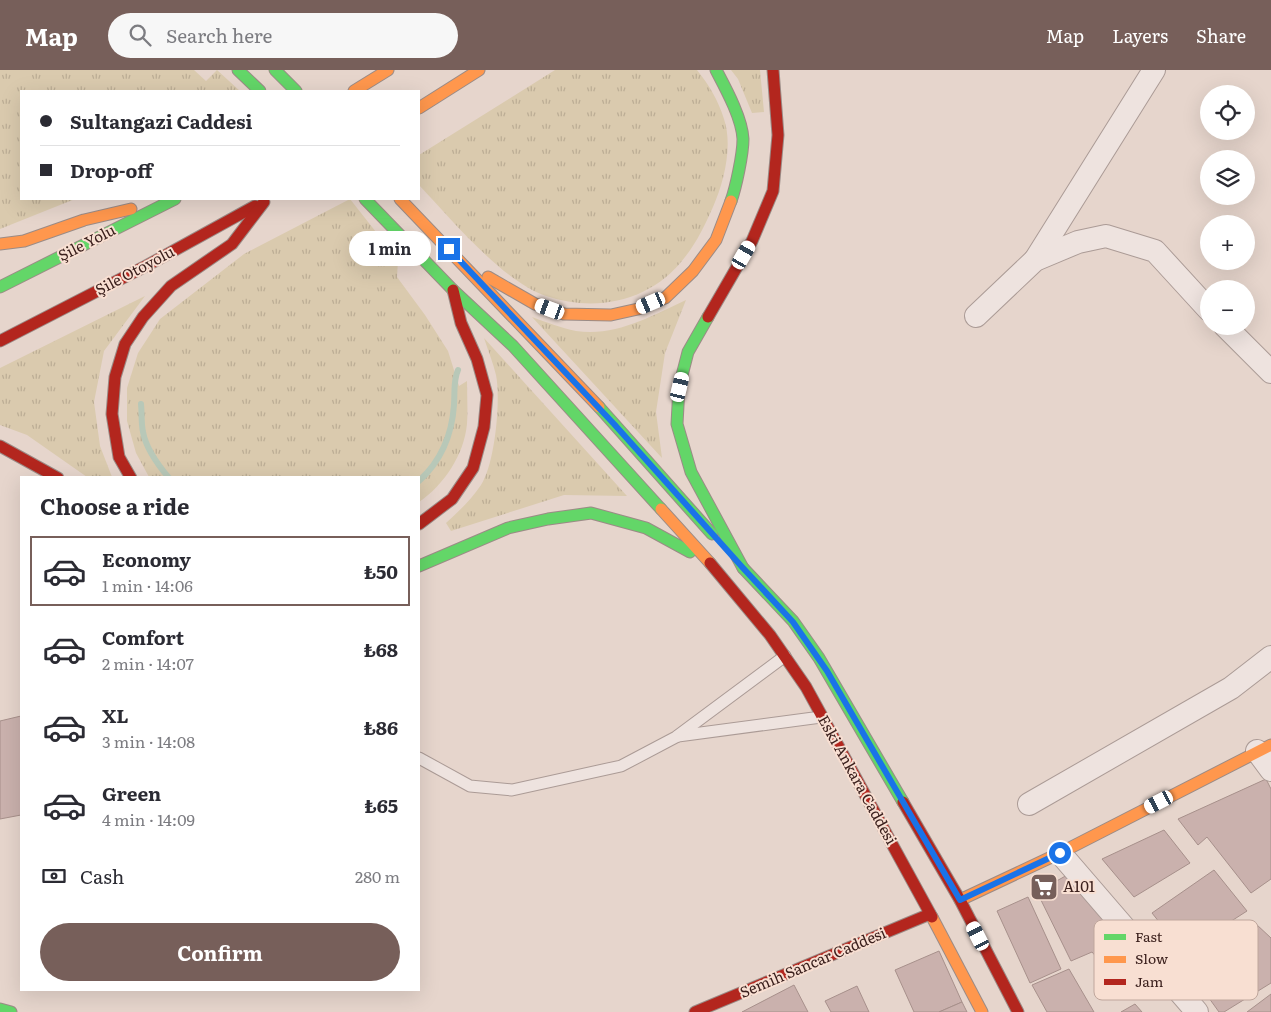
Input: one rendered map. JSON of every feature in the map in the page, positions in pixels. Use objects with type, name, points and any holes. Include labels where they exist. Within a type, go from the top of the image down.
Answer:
[{"type":"main road","points":[[238,70],[259,90]]},
{"type":"main road","points":[[275,70],[295,90]]},
{"type":"main road","points":[[356,90],[388,70]]},
{"type":"main road","points":[[420,107],[479,70]]},
{"type":"main road","points":[[461,262],[535,304],[564,314],[611,315],[638,309],[664,298],[692,271],[716,240],[736,188],[743,139],[734,105],[716,70]]},
{"type":"main road","points":[[743,568],[691,472],[677,424],[680,387],[688,352],[752,241],[773,191],[778,135],[773,70]]},
{"type":"main road","points":[[0,244],[24,241],[84,220],[173,200]]},
{"type":"main road","name":"Şile Yolu","points":[[0,287],[173,200]]},
{"type":"main road","points":[[130,476],[119,456],[112,414],[115,377],[125,344],[143,317],[171,286],[232,244],[266,200]]},
{"type":"main road","name":"Şile Otoyolu","points":[[0,341],[146,266],[266,200]]},
{"type":"main road","name":"Eski Ankara Caddesi","points":[[366,200],[453,290],[513,346],[710,563],[770,635],[806,688],[982,1012]]},
{"type":"main road","points":[[401,200],[614,424],[743,568]]},
{"type":"main road","points":[[420,523],[452,499],[473,468],[484,427],[487,395],[477,359],[461,323],[453,290]]},
{"type":"main road","points":[[0,446],[54,476]]},
{"type":"main road","points":[[420,566],[508,528],[548,519],[591,513],[646,528],[710,563]]},
{"type":"main road","name":"Eski Ankara Caddesi","points":[[743,568],[793,622],[819,658],[960,900],[1018,1012]]},
{"type":"main road","points":[[960,900],[1060,853],[1264,748]]},
{"type":"main road","name":"Semih Sancar Caddesi","points":[[695,1012],[730,1005],[930,914]]},
{"type":"main road","points":[[0,1009],[10,1012]]},
{"type":"street","points":[[976,316],[1035,260],[1154,70]]},
{"type":"street","points":[[1035,260],[1078,242],[1106,236],[1155,251],[1200,300]]},
{"type":"street","points":[[1234,335],[1271,372]]},
{"type":"street","points":[[1029,804],[1231,688],[1271,657]]},
{"type":"street","points":[[1264,748],[1271,770]]},
{"type":"street","points":[[1060,853],[1118,920]]},
{"type":"street","points":[[1187,1000],[1197,1012]]},
{"type":"lane","points":[[420,759],[470,786],[512,790],[620,766],[676,737],[785,656]]},
{"type":"lane","points":[[676,737],[822,717]]},
{"type":"green space","points":[[0,70],[194,70],[206,81],[217,70],[239,90],[20,90],[20,200],[72,200],[0,229]]},
{"type":"green space","points":[[555,70],[697,70],[719,105],[727,130],[728,141],[726,164],[721,186],[704,227],[685,257],[672,272],[657,284],[640,293],[604,303],[565,301],[546,296],[529,289],[512,277],[478,248],[420,186],[420,154]]},
{"type":"green space","points":[[731,70],[760,70],[764,112],[752,113],[738,79]]},
{"type":"green space","points":[[351,200],[398,260],[397,277],[448,351],[459,386],[467,381],[467,424],[462,447],[444,478],[437,487],[420,501],[420,476],[148,476],[136,453],[127,421],[127,388],[138,353],[160,319],[244,254]]},
{"type":"green space","points":[[145,296],[104,351],[94,402],[100,446],[112,476],[86,476],[27,435],[0,425],[0,368]]},
{"type":"green space","points":[[686,300],[665,353],[656,412],[662,458],[532,317],[576,331],[605,331],[633,324]]},
{"type":"green space","points":[[484,338],[627,496],[564,495],[451,531],[446,523],[469,500],[486,475],[496,432],[498,400],[496,375]]},
{"type":"building","points":[[20,716],[20,815],[0,819],[0,721]]},
{"type":"building","points":[[1266,779],[1271,789],[1271,879],[1251,893],[1207,837],[1198,845],[1178,819]]},
{"type":"building","points":[[1164,830],[1190,863],[1134,897],[1102,859]]},
{"type":"building","points":[[1214,870],[1247,911],[1233,920],[1158,920],[1152,913]]},
{"type":"building","points":[[1069,874],[1106,920],[1094,920],[1094,954],[1092,952],[1071,961],[1037,892]]},
{"type":"building","points":[[1028,897],[1061,969],[1030,983],[997,911]]},
{"type":"building","points":[[1258,926],[1271,938],[1271,983],[1258,991]]},
{"type":"building","points":[[939,951],[962,1002],[939,1012],[914,1012],[895,970]]},
{"type":"building","points":[[1069,969],[1094,1012],[1047,1012],[1032,985]]},
{"type":"building","points":[[794,985],[808,1012],[742,1012]]},
{"type":"building","points":[[857,986],[869,1012],[831,1012],[825,1001]]},
{"type":"building","points":[[1271,994],[1271,1012],[1247,1012]]},
{"type":"building","points":[[1210,1000],[1243,1000],[1224,1012],[1219,1012]]},
{"type":"building","points":[[962,1002],[967,1012],[939,1012]]},
{"type":"building","points":[[1135,1004],[1142,1012],[1121,1012]]},
{"type":"waterway","points":[[420,480],[439,456],[448,437],[453,416],[455,382],[458,370]]},
{"type":"waterway","points":[[141,404],[142,429],[147,445],[168,476]]},
{"type":"traffic: fast","points":[[238,70],[259,90]]},
{"type":"traffic: fast","points":[[275,70],[295,90]]},
{"type":"traffic: fast","points":[[716,70],[737,113],[743,139],[739,170],[731,201]]},
{"type":"traffic: fast","points":[[0,287],[173,200]]},
{"type":"traffic: fast","points":[[366,200],[453,290],[513,346],[661,509]]},
{"type":"traffic: fast","points":[[708,317],[688,352],[679,387],[677,424],[691,472],[743,568]]},
{"type":"traffic: fast","points":[[599,407],[712,534]]},
{"type":"traffic: fast","points":[[420,566],[508,528],[548,519],[591,513],[646,528],[690,552]]},
{"type":"traffic: fast","points":[[743,568],[793,621],[819,658],[903,802]]},
{"type":"traffic: fast","points":[[0,1009],[11,1012]]},
{"type":"traffic: slow","points":[[356,90],[388,70]]},
{"type":"traffic: slow","points":[[420,107],[479,70]]},
{"type":"traffic: slow","points":[[401,200],[599,407]]},
{"type":"traffic: slow","points":[[488,277],[535,304],[564,314],[611,315],[638,309],[665,298],[693,271],[716,240],[731,201]]},
{"type":"traffic: slow","points":[[0,244],[24,241],[84,220],[131,209]]},
{"type":"traffic: slow","points":[[661,509],[710,563]]},
{"type":"traffic: slow","points":[[960,900],[1060,853],[1271,745]]},
{"type":"traffic: slow","points":[[932,917],[982,1012]]},
{"type":"traffic: jam","points":[[708,317],[752,241],[773,191],[778,135],[773,70]]},
{"type":"traffic: jam","points":[[130,476],[119,457],[112,414],[115,377],[125,344],[143,317],[171,286],[232,244],[264,202]]},
{"type":"traffic: jam","points":[[0,341],[146,266],[255,206]]},
{"type":"traffic: jam","points":[[420,523],[452,499],[473,468],[484,427],[487,395],[477,359],[461,323],[453,290]]},
{"type":"traffic: jam","points":[[0,446],[54,476]]},
{"type":"traffic: jam","points":[[710,563],[770,635],[806,687],[932,917]]},
{"type":"traffic: jam","points":[[903,802],[960,900],[1018,1012]]},
{"type":"traffic: jam","points":[[695,1012],[930,914]]},
{"type":"place","name":"A101","points":[[1044,887]]},
{"type":"route","points":[[449,249],[545,349],[793,622],[827,671],[960,900],[1060,853]]}]
